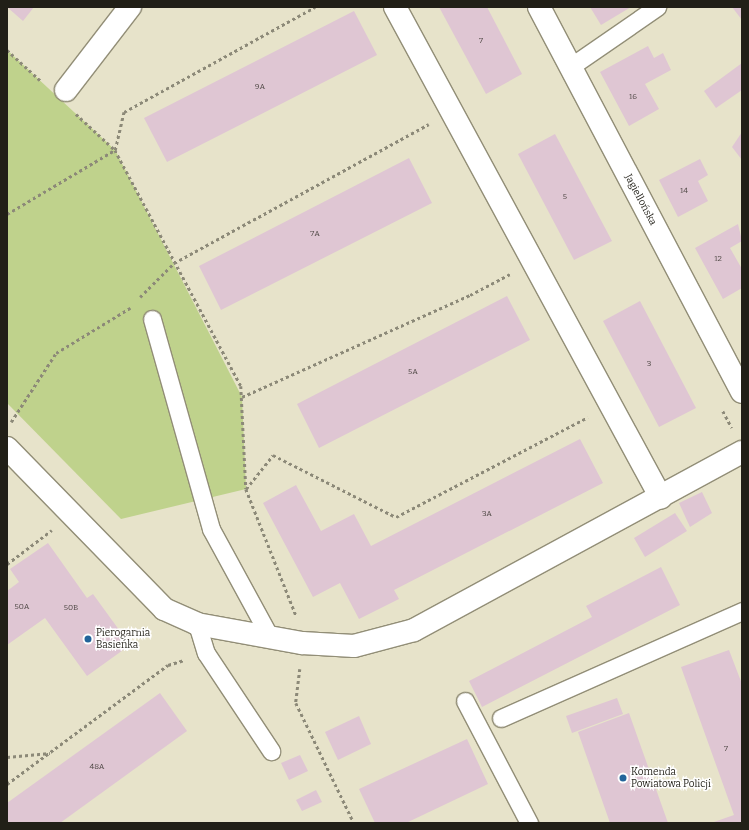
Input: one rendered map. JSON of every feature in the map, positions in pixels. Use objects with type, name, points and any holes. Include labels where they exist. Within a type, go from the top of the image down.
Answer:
[{"type":"street","points":[[61,95],[130,7]]},
{"type":"street","points":[[396,7],[450,113],[661,498]]},
{"type":"street","name":"Jagiellońska","points":[[539,7],[742,392]]},
{"type":"street","points":[[7,448],[164,609],[197,624],[302,643],[354,646],[414,630],[661,498],[742,452]]},
{"type":"lane","points":[[570,67],[657,7]]},
{"type":"lane","points":[[152,319],[211,529],[270,637]]},
{"type":"lane","points":[[501,718],[742,611]]},
{"type":"lane","points":[[197,624],[206,653],[271,751]]},
{"type":"lane","points":[[465,701],[529,823]]},
{"type":"path","points":[[7,214],[115,150],[124,112],[315,7]]},
{"type":"path","points":[[7,50],[61,95],[115,150],[241,386],[246,489],[294,603],[302,643],[296,703],[354,823]]},
{"type":"path","points":[[138,300],[174,263],[450,113]]},
{"type":"path","points":[[242,397],[470,295],[531,262]]},
{"type":"path","points":[[7,427],[56,353],[132,305]]},
{"type":"path","points":[[246,489],[273,455],[396,517],[611,405]]},
{"type":"path","points":[[7,564],[71,515]]},
{"type":"path","points":[[7,784],[52,753],[168,665],[206,653]]},
{"type":"path","points":[[7,757],[52,753]]},
{"type":"green space","points":[[7,50],[115,150],[242,397],[246,489],[121,519],[7,403]]},
{"type":"building","points":[[7,7],[34,7],[23,21]]},
{"type":"building","points":[[439,7],[487,7],[522,74],[486,94]]},
{"type":"building","points":[[590,7],[631,7],[601,25]]},
{"type":"building","points":[[732,7],[742,7],[742,20]]},
{"type":"building","points":[[354,11],[377,55],[167,162],[144,118]]},
{"type":"building","points":[[648,46],[654,58],[663,53],[671,70],[645,84],[659,109],[629,126],[600,72]]},
{"type":"building","points":[[742,63],[742,90],[716,108],[704,91]]},
{"type":"building","points":[[742,132],[742,160],[732,147]]},
{"type":"building","points":[[555,134],[612,241],[574,260],[518,154]]},
{"type":"building","points":[[409,158],[432,203],[221,310],[199,266]]},
{"type":"building","points":[[700,159],[708,175],[698,181],[708,201],[678,217],[659,180]]},
{"type":"building","points":[[738,224],[742,241],[730,248],[742,269],[742,288],[723,299],[695,248]]},
{"type":"building","points":[[507,296],[530,340],[319,448],[297,404]]},
{"type":"building","points":[[640,301],[696,408],[659,427],[603,321]]},
{"type":"building","points":[[580,439],[603,483],[394,590],[399,599],[359,619],[340,583],[313,597],[263,503],[296,485],[321,531],[354,514],[371,546]]},
{"type":"building","points":[[702,492],[712,513],[690,527],[679,503]]},
{"type":"building","points":[[675,513],[687,531],[645,557],[634,538]]},
{"type":"building","points":[[48,543],[87,598],[93,594],[130,645],[87,676],[45,618],[7,645],[7,591],[19,582],[10,569]]},
{"type":"building","points":[[661,567],[680,605],[482,707],[469,681],[592,617],[586,606]]},
{"type":"building","name":"Komenda Powiatowa Policji","points":[[729,650],[742,684],[742,823],[711,823],[734,815],[681,667]]},
{"type":"building","points":[[160,693],[187,731],[60,823],[7,823],[7,803]]},
{"type":"building","points":[[617,698],[623,714],[572,733],[566,716]]},
{"type":"building","name":"Komenda Powiatowa Policji","points":[[629,713],[668,823],[610,823],[578,732]]},
{"type":"building","points":[[359,716],[371,744],[338,760],[325,732]]},
{"type":"building","points":[[467,739],[488,784],[406,823],[375,823],[359,789]]},
{"type":"building","points":[[300,755],[308,771],[289,780],[281,763]]},
{"type":"building","points":[[316,790],[322,802],[302,811],[296,800]]},
{"type":"place","name":"Pierogarnia Basieńka","points":[[88,639]]},
{"type":"place","name":"Komenda Powiatowa Policji","points":[[623,778]]}]
